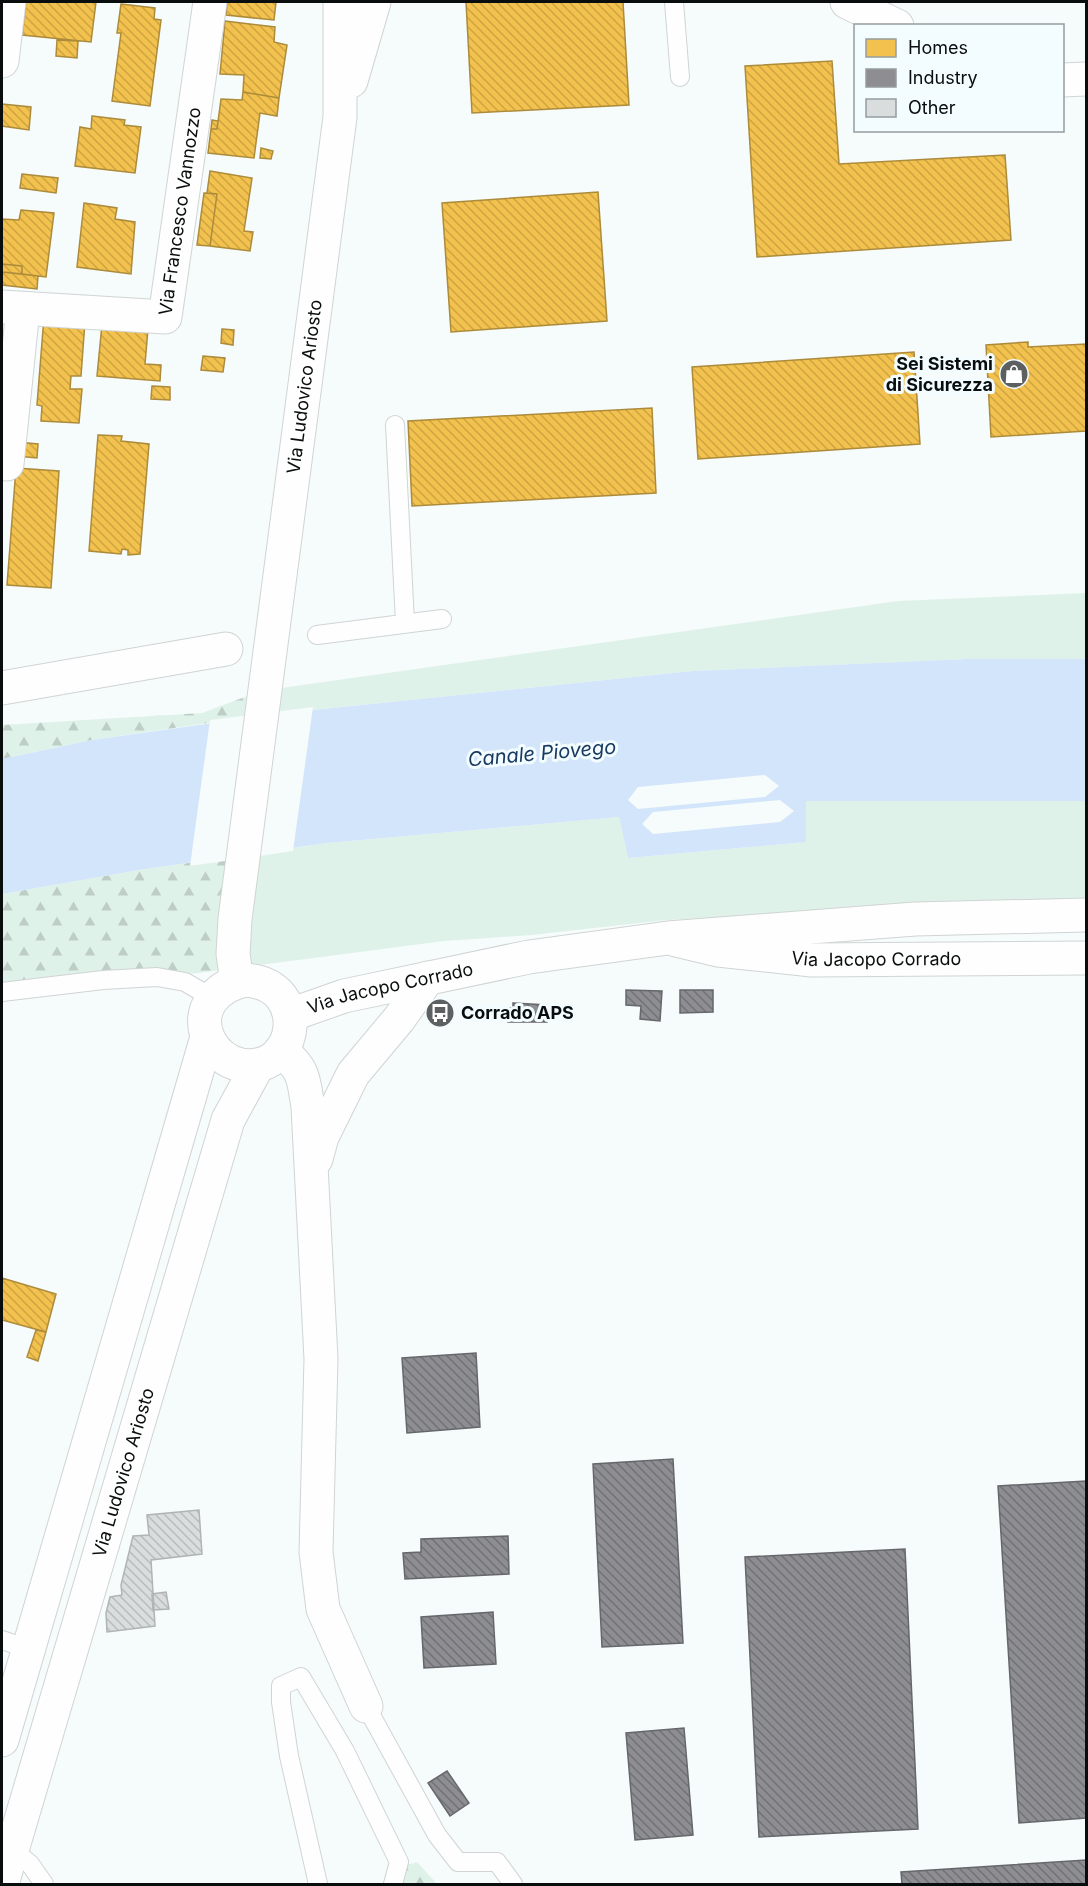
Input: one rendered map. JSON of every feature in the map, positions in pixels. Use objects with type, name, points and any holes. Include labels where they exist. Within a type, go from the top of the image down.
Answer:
[{"type":"main road","points":[[2,61],[9,2]]},
{"type":"main road","name":"Via Francesco Vannozzo","points":[[7,464],[12,308],[165,317],[210,2]]},
{"type":"main road","name":"Via Ludovico Ariosto","points":[[224,990],[233,954],[235,919],[268,657],[340,117],[340,2]]},
{"type":"main road","name":"Via Ludovico Ariosto","points":[[340,117],[374,2]]},
{"type":"main road","points":[[848,2],[893,24]]},
{"type":"main road","points":[[1064,80],[1086,79]]},
{"type":"main road","points":[[2,688],[226,649]]},
{"type":"main road","name":"Via Jacopo Corrado","points":[[290,1014],[344,996],[528,957],[668,938],[915,919],[1086,915]]},
{"type":"main road","name":"Via Jacopo Corrado","points":[[668,938],[718,950],[812,960],[1086,958]]},
{"type":"main road","points":[[312,1175],[322,1137],[352,1074],[399,1019],[428,978]]},
{"type":"main road","points":[[2,1740],[15,1644],[207,1037],[205,1021],[224,990],[254,981],[271,987],[283,998],[290,1014],[290,1033],[269,1057],[248,1066],[227,1060],[219,1054],[207,1037]]},
{"type":"main road","points":[[269,1057],[298,1065],[303,1077],[308,1107],[321,1359],[316,1552],[323,1609],[366,1706]]},
{"type":"main road","name":"Via Ludovico Ariosto","points":[[2,1884],[228,1119],[269,1057]]},
{"type":"lane","points":[[674,2],[680,77]]},
{"type":"lane","points":[[395,425],[405,623]]},
{"type":"lane","points":[[317,635],[442,619]]},
{"type":"lane","points":[[2,993],[103,980],[157,977],[224,990]]},
{"type":"lane","points":[[318,1884],[289,1756],[280,1702],[281,1686],[301,1677],[345,1751],[399,1862],[393,1884]]},
{"type":"lane","points":[[366,1706],[437,1835],[458,1862],[497,1862],[513,1884]]},
{"type":"lane","points":[[13,1850],[30,1864],[44,1884]]},
{"type":"green space","points":[[1086,593],[1086,659],[967,659],[693,671],[263,715],[267,690],[898,601]]},
{"type":"green space","points":[[263,690],[263,715],[92,740],[2,759],[2,725],[202,713]]},
{"type":"green space","points":[[806,801],[1086,801],[1086,899],[666,920],[532,935],[444,941],[228,969],[245,855],[327,843],[619,817],[628,858],[805,842]]},
{"type":"green space","points":[[245,855],[228,969],[2,999],[2,894],[139,870]]},
{"type":"green space","points":[[417,1862],[437,1884],[390,1884],[386,1871]]},
{"type":"water","name":"Canale Piovego","points":[[967,659],[1086,659],[1086,801],[806,801],[806,842],[628,858],[619,817],[327,843],[139,870],[2,894],[2,759],[92,740],[284,713],[693,671]],"holes":[[[765,775],[779,786],[765,797],[638,809],[628,800],[638,787]],[[780,800],[794,811],[780,822],[653,834],[642,824],[653,812]]]},
{"type":"pier","points":[[313,707],[293,851],[190,866],[210,720]]},
{"type":"building: Homes","points":[[26,2],[96,2],[91,42],[22,35]]},
{"type":"building: Homes","points":[[227,2],[276,2],[274,20],[226,15]]},
{"type":"building: Homes","points":[[466,2],[623,2],[629,105],[472,113]]},
{"type":"building: Homes","points":[[121,4],[155,8],[154,19],[161,20],[150,106],[112,101],[121,33],[117,33]]},
{"type":"building: Homes","points":[[225,21],[275,27],[274,42],[287,45],[279,98],[243,92],[244,75],[220,74]]},
{"type":"building: Homes","points":[[57,40],[78,41],[77,58],[56,56]]},
{"type":"building: Homes","points":[[832,61],[839,164],[1005,155],[1011,240],[757,257],[745,66]]},
{"type":"building: Homes","points":[[243,92],[279,98],[277,116],[260,113],[254,158],[208,153],[211,129],[217,129],[221,99],[242,100]]},
{"type":"building: Homes","points":[[2,104],[31,107],[29,130],[2,126]]},
{"type":"building: Homes","points":[[92,116],[125,120],[124,125],[141,127],[135,173],[75,166],[80,127],[91,129]]},
{"type":"building: Homes","points":[[212,120],[218,121],[217,129],[211,129]]},
{"type":"building: Homes","points":[[261,148],[273,151],[271,159],[260,158]]},
{"type":"building: Homes","points":[[210,171],[252,178],[244,231],[253,232],[250,251],[210,246],[217,194],[207,193]]},
{"type":"building: Homes","points":[[22,174],[58,178],[56,193],[20,188]]},
{"type":"building: Homes","points":[[598,192],[607,321],[451,332],[442,203]]},
{"type":"building: Homes","points":[[204,193],[217,194],[210,246],[197,245]]},
{"type":"building: Homes","points":[[84,203],[117,208],[115,219],[135,222],[131,274],[77,267]]},
{"type":"building: Homes","points":[[21,210],[54,213],[46,277],[22,274],[22,266],[2,264],[2,219],[19,220]]},
{"type":"building: Homes","points":[[2,264],[22,266],[22,274],[2,272]]},
{"type":"building: Homes","points":[[2,272],[38,276],[37,289],[2,285]]},
{"type":"building: Homes","points":[[103,314],[149,317],[145,364],[161,365],[160,381],[97,376]]},
{"type":"building: Homes","points":[[44,317],[85,321],[81,376],[71,376],[70,389],[82,389],[79,423],[41,421],[42,406],[37,405]]},
{"type":"building: Homes","points":[[222,329],[234,330],[233,345],[221,343]]},
{"type":"building: Homes","points":[[1028,342],[1028,347],[1086,344],[1086,431],[991,437],[986,345]]},
{"type":"building: Homes","points":[[914,352],[920,444],[698,459],[692,367]]},
{"type":"building: Homes","points":[[203,356],[225,358],[223,372],[201,370]]},
{"type":"building: Homes","points":[[152,386],[170,387],[170,400],[151,399]]},
{"type":"building: Homes","points":[[652,408],[656,493],[412,506],[408,421]]},
{"type":"building: Homes","points":[[98,435],[122,436],[121,441],[149,444],[140,554],[128,555],[128,550],[122,549],[121,554],[89,551]]},
{"type":"building: Homes","points":[[17,442],[38,444],[37,458],[16,456]]},
{"type":"building: Homes","points":[[16,468],[59,471],[51,588],[7,585]]},
{"type":"building: Homes","points":[[2,1278],[56,1294],[46,1332],[2,1320]]},
{"type":"building: Homes","points":[[36,1330],[46,1332],[38,1361],[27,1357]]},
{"type":"building: Industry","points":[[626,990],[662,991],[660,1021],[640,1019],[641,1006],[626,1005]]},
{"type":"building: Industry","points":[[680,990],[713,990],[713,1012],[680,1013]]},
{"type":"building: Industry","points":[[513,1003],[547,1005],[547,1022],[508,1022],[508,1008],[513,1008]]},
{"type":"building: Industry","points":[[476,1353],[480,1427],[407,1433],[402,1358]]},
{"type":"building: Industry","points":[[673,1459],[683,1643],[602,1647],[593,1464]]},
{"type":"building: Industry","points":[[1086,1481],[1086,1818],[1019,1823],[998,1486]]},
{"type":"building: Industry","points":[[508,1536],[509,1574],[405,1579],[403,1553],[421,1552],[421,1539]]},
{"type":"building: Industry","points":[[905,1549],[918,1829],[759,1837],[745,1557]]},
{"type":"building: Industry","points":[[493,1612],[496,1664],[424,1668],[421,1617]]},
{"type":"building: Industry","points":[[684,1728],[693,1835],[635,1840],[626,1733]]},
{"type":"building: Industry","points":[[447,1771],[469,1803],[450,1816],[428,1783]]},
{"type":"building: Industry","points":[[1086,1860],[1086,1884],[902,1884],[901,1872]]},
{"type":"building: Other","points":[[199,1510],[202,1554],[151,1560],[155,1626],[107,1632],[106,1613],[110,1597],[122,1595],[121,1585],[133,1536],[149,1535],[147,1515]]},
{"type":"building: Other","points":[[166,1592],[169,1609],[153,1610],[152,1594]]},
{"type":"place","name":"Sei Sistemi di Sicurezza","points":[[1014,374]]},
{"type":"place","name":"Corrado APS","points":[[440,1013]]}]
